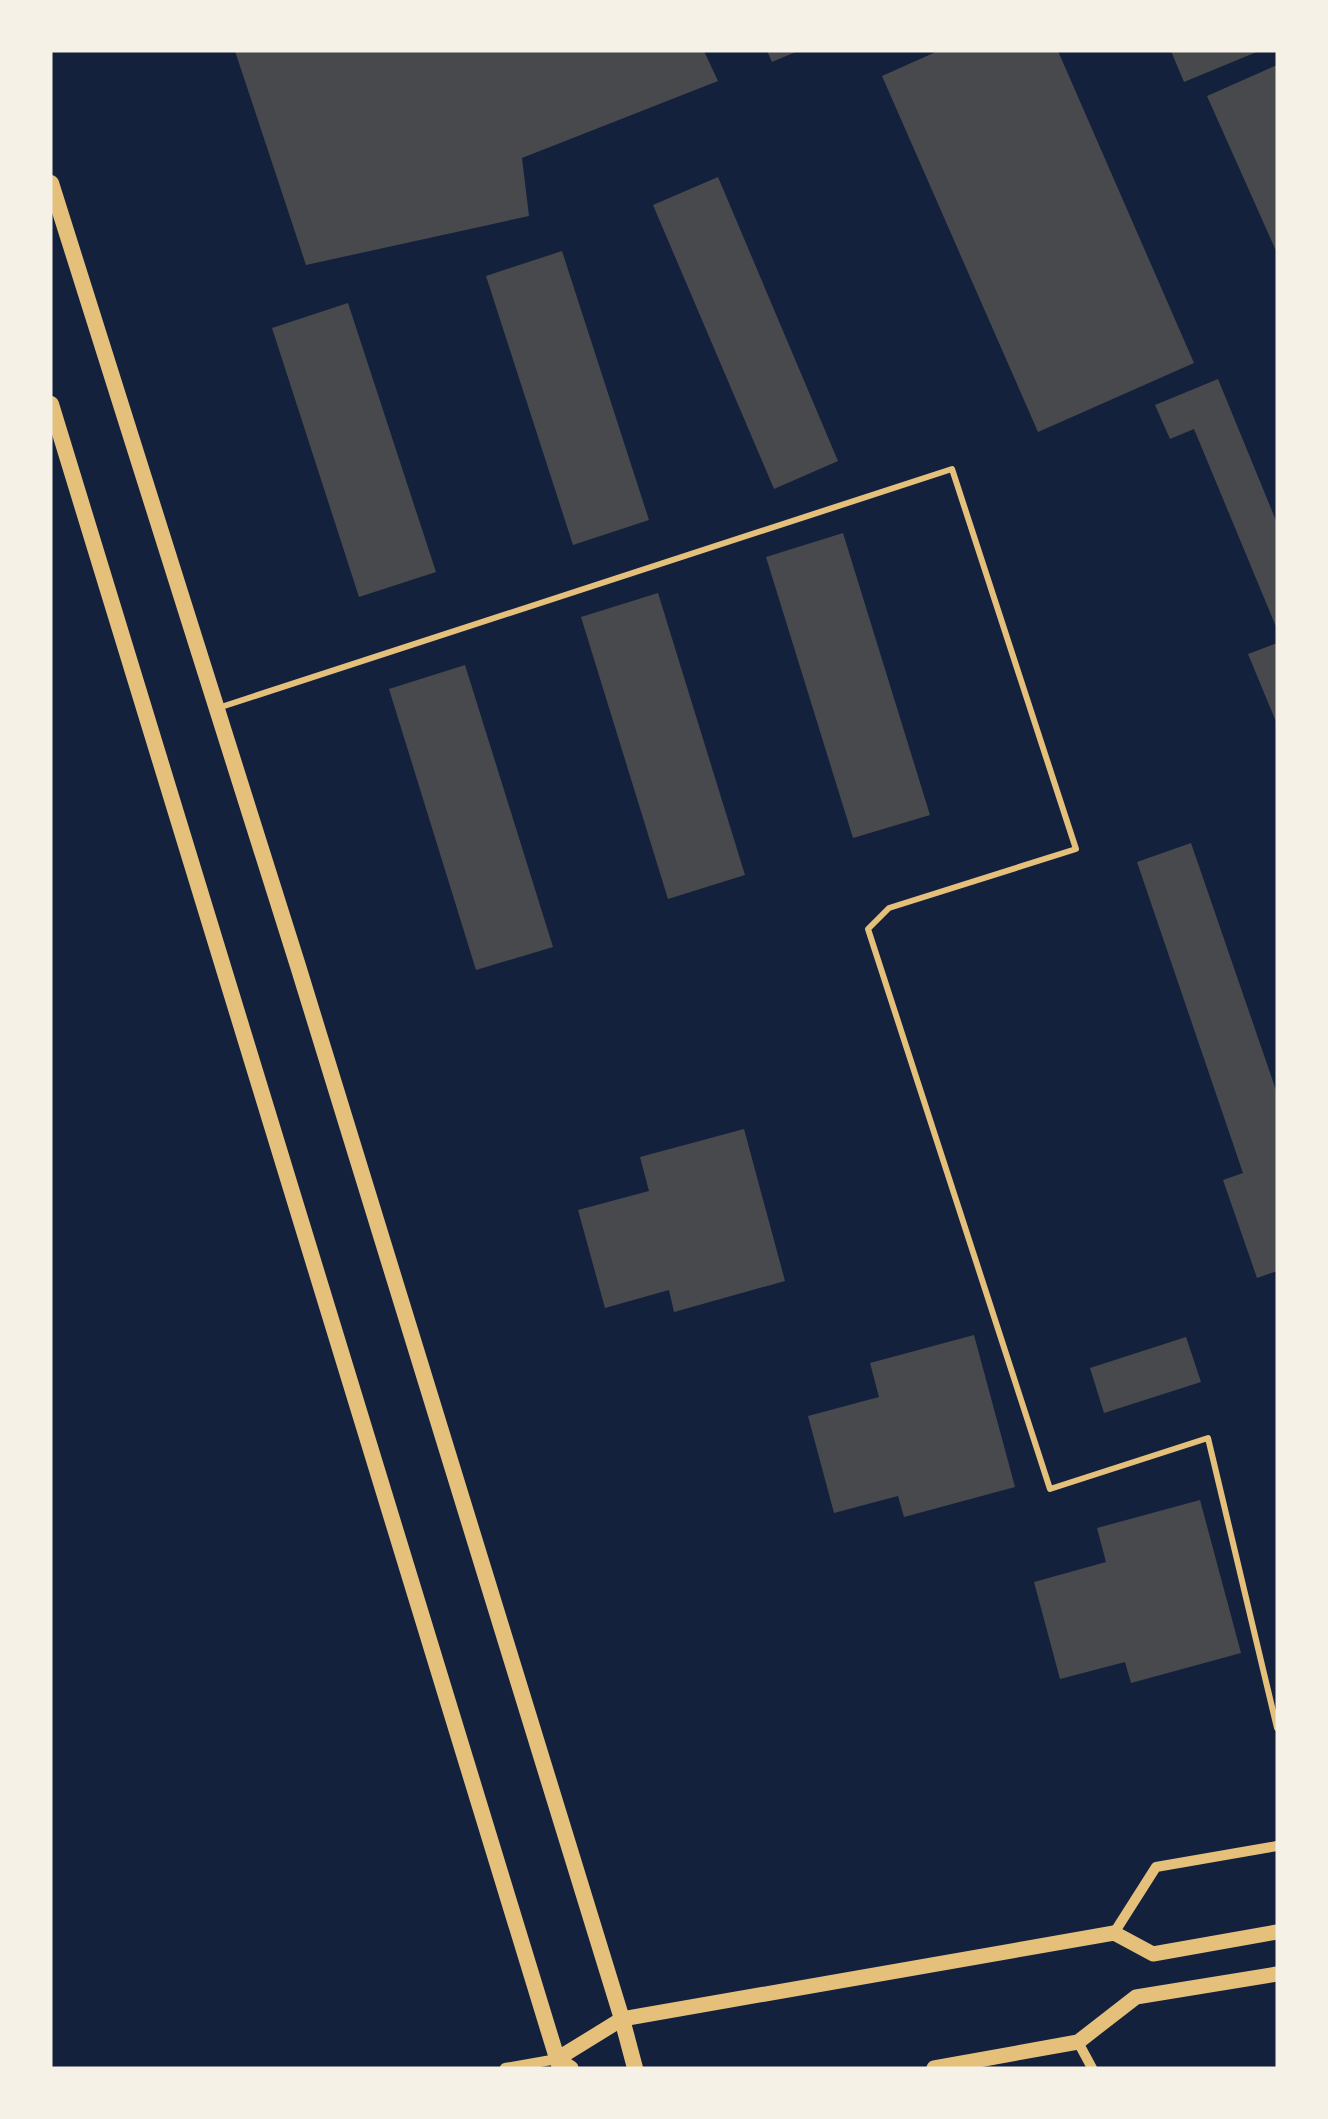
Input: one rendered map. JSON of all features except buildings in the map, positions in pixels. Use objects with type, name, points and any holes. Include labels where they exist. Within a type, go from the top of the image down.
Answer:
[{"type":"highway","points":[[51,183],[216,708],[622,2019],[635,2068]]},
{"type":"highway","points":[[51,404],[561,2066]]},
{"type":"main road","points":[[561,2066],[622,2019],[1114,1933],[1153,1954],[1277,1932]]},
{"type":"main road","points":[[934,2068],[1078,2042],[1136,1997],[1277,1974]]},
{"type":"street","points":[[216,708],[952,469],[1076,849],[889,908],[868,929],[1050,1489],[1208,1438],[1277,1728]]},
{"type":"street","points":[[1114,1933],[1156,1867],[1277,1846]]},
{"type":"street","points":[[1078,2042],[1092,2068]]},
{"type":"street","points":[[505,2068],[561,2066]]}]
